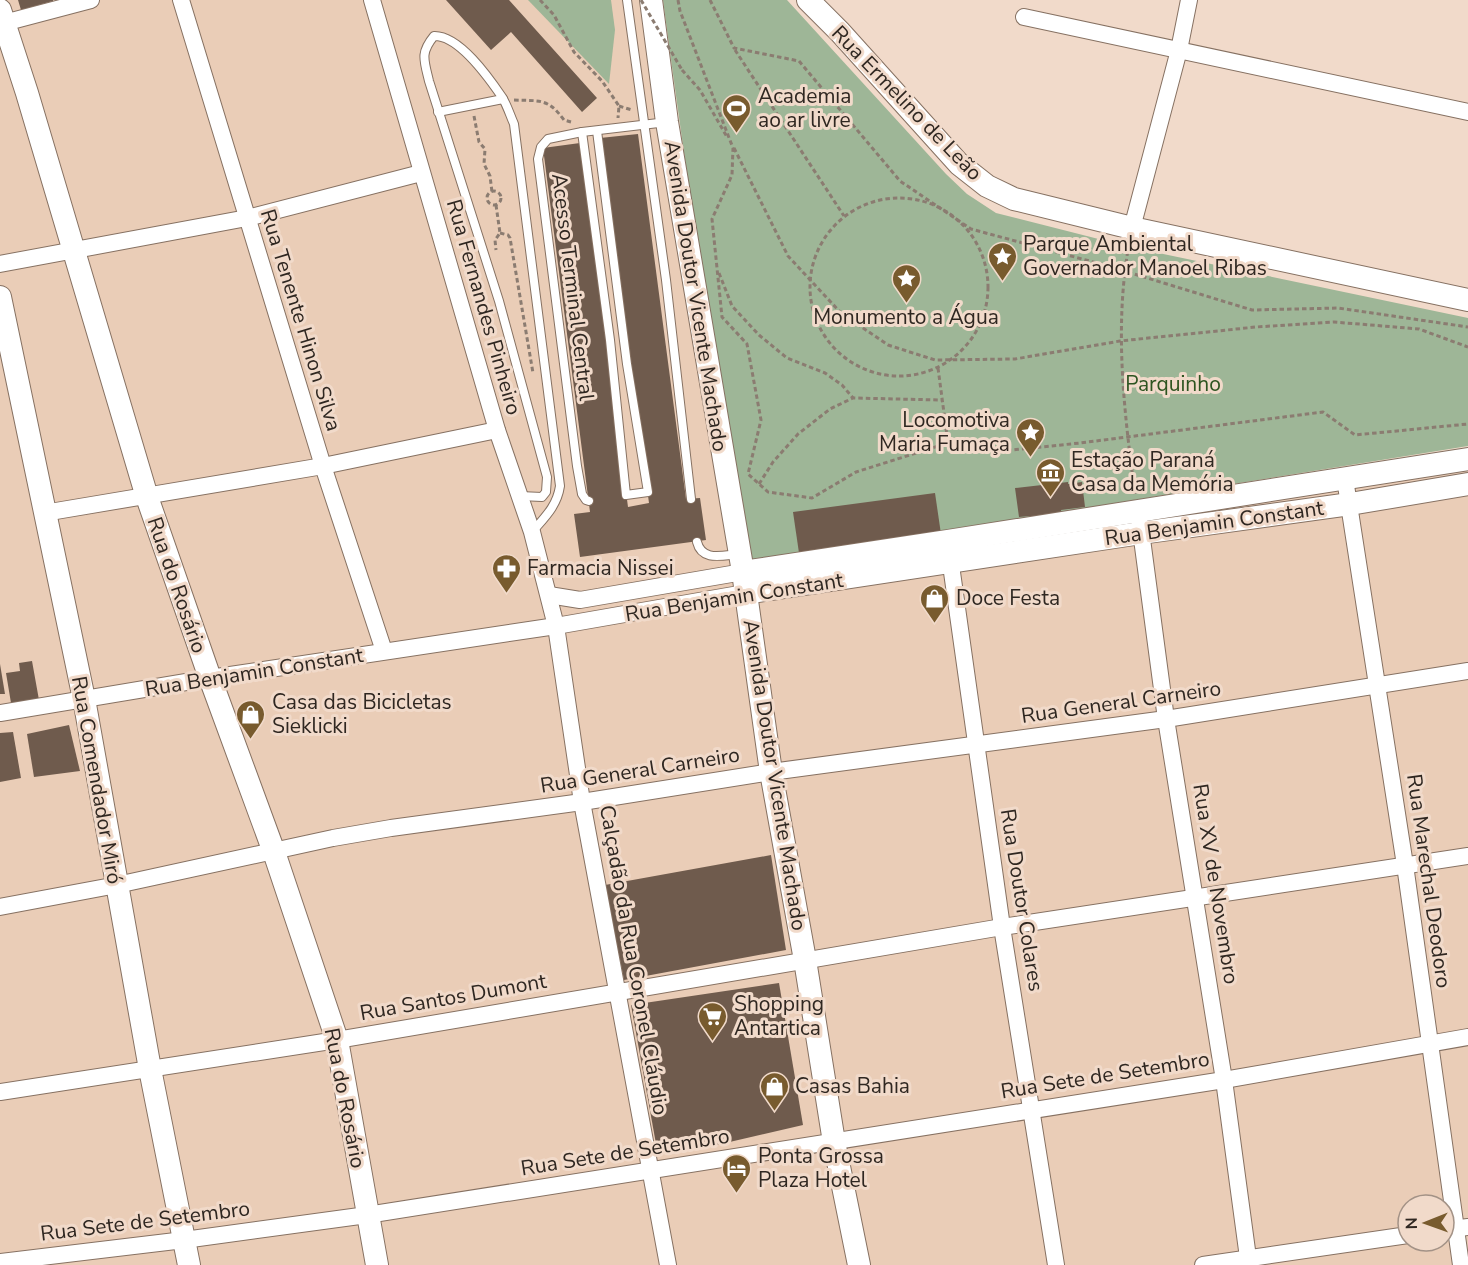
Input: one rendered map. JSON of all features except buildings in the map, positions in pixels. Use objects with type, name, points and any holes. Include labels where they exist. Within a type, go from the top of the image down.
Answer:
[{"type":"main road","name":"Avenida Doutor Vicente Machado","points":[[651,0],[656,124],[743,573],[771,772],[805,960],[834,1142],[859,1265]]},
{"type":"main road","name":"Rua Ermelino de Leão","points":[[808,0],[840,32],[959,164],[987,186],[1014,199],[1132,228],[1468,300]]},
{"type":"main road","name":"Rua do Rosário","points":[[1,19],[27,93],[147,497],[274,852],[337,1040],[377,1265]]},
{"type":"main road","name":"Rua Comendador Miró","points":[[0,297],[84,699],[150,1070],[189,1265]]},
{"type":"main road","name":"Rua Benjamin Constant","points":[[743,573],[949,552],[1139,522],[1345,479],[1468,459]]},
{"type":"main road","name":"Rua Benjamin Constant","points":[[1139,522],[1350,504],[1468,484]]},
{"type":"street","points":[[1,19],[91,0]]},
{"type":"street","name":"Rua Tenente Hinon Silva","points":[[180,0],[323,466],[384,651]]},
{"type":"street","name":"Rua Fernandes Pinheiro","points":[[372,0],[497,430],[532,532],[556,626]]},
{"type":"street","points":[[1132,228],[1179,50],[1189,0]]},
{"type":"street","points":[[1024,17],[1468,112]]},
{"type":"street","points":[[0,264],[247,218],[421,173]]},
{"type":"street","points":[[44,513],[323,466],[497,430]]},
{"type":"street","name":"Rua Marechal Deodoro","points":[[1345,479],[1405,865],[1451,1193]]},
{"type":"street","name":"Rua XV de Novembro","points":[[1139,522],[1166,718],[1224,1080],[1248,1262]]},
{"type":"street","name":"Rua Doutor Colares","points":[[949,552],[1002,927],[1056,1265]]},
{"type":"street","name":"Rua Benjamin Constant","points":[[549,595],[580,600],[743,573]]},
{"type":"street","name":"Rua Benjamin Constant","points":[[0,713],[210,678],[556,626],[743,573]]},
{"type":"street","name":"Calçadão da Rua Coronel Cláudio","points":[[556,626],[582,802],[668,1265]]},
{"type":"street","name":"Rua General Carneiro","points":[[0,907],[391,828],[582,802],[771,772],[976,746],[1468,671]]},
{"type":"street","name":"Rua Santos Dumont","points":[[0,1092],[337,1040],[1002,927],[1468,856]]},
{"type":"street","name":"Rua Sete de Setembro","points":[[0,1262],[367,1215],[1224,1080],[1468,1037]]},
{"type":"street","name":"Rua Marechal Deodoro","points":[[1456,1228],[1461,1265]]},
{"type":"street","points":[[1203,1265],[1248,1262],[1396,1237]]},
{"type":"lane","points":[[627,0],[656,124],[672,332],[687,487],[691,499]]},
{"type":"lane","points":[[520,496],[542,497],[546,492],[547,477],[499,301],[438,112],[423,58],[426,46],[434,36],[443,36],[456,43],[474,61],[503,99],[518,145],[560,486],[553,508],[532,532]]},
{"type":"lane","points":[[438,112],[503,99]]},
{"type":"lane","name":"Acesso Terminal Central","points":[[589,501],[582,494],[577,465],[538,159],[541,147],[548,140],[582,132],[656,124]]},
{"type":"lane","points":[[582,132],[610,340],[626,495],[648,492],[627,364],[597,131]]},
{"type":"lane","points":[[697,542],[703,554],[743,573]]},
{"type":"path","points":[[540,0],[554,15],[574,52],[602,81],[619,106],[618,120],[612,122]]},
{"type":"path","points":[[641,0],[682,69],[700,90],[733,148],[788,256],[842,314],[888,345],[934,360],[1015,359],[1120,341],[1256,327],[1334,322],[1419,329],[1468,347]]},
{"type":"path","points":[[678,0],[680,11],[733,148],[732,175],[712,219],[717,269],[722,317],[747,344],[761,420],[748,474],[768,492],[812,498],[856,472],[948,443],[1002,451],[1323,412],[1355,435],[1468,424]]},
{"type":"path","points":[[710,0],[734,48],[844,216]]},
{"type":"path","points":[[734,48],[799,62],[900,181],[971,229],[1124,271],[1252,310],[1338,308],[1468,327]]},
{"type":"path","points":[[503,99],[543,101],[555,108],[564,120],[578,123]]},
{"type":"path","points":[[471,105],[477,136],[484,149],[484,164],[490,176],[492,192]]},
{"type":"path","points":[[492,192],[498,192],[501,196],[501,200],[496,205],[488,201],[487,196],[492,192]]},
{"type":"path","points":[[900,197],[911,198],[962,223],[976,243],[985,266],[987,294],[983,315],[975,333],[954,360],[917,375],[885,375],[870,371],[829,343],[813,313],[810,280],[816,254],[835,224],[854,210],[874,202],[900,197]]},
{"type":"path","points":[[496,205],[500,233],[510,238],[534,380]]},
{"type":"path","points":[[1132,228],[1124,271],[1120,341],[1127,437],[1139,522]]},
{"type":"path","points":[[717,269],[732,306],[759,335],[787,358],[825,373],[842,385],[853,398]]},
{"type":"path","points":[[938,368],[948,443]]},
{"type":"path","points":[[759,484],[773,462],[798,434],[830,409],[853,398],[942,400]]},
{"type":"shaded area","points":[[0,0],[650,0],[748,569],[1468,452],[1468,1265],[0,1265]]},
{"type":"green space","points":[[528,0],[611,0],[615,30],[609,84]]},
{"type":"green space","name":"Parque Ambiental Governador Manoel Ribas","points":[[663,0],[787,0],[946,174],[967,194],[996,213],[1130,247],[1468,318],[1468,446],[751,562],[703,282]]},
{"type":"place","name":"Academia ao ar livre","points":[[737,134]]},
{"type":"place","name":"Parque Ambiental Governador Manoel Ribas","points":[[1002,282]]},
{"type":"place","name":"Monumento a Água","points":[[906,304]]},
{"type":"place","name":"Locomotiva Maria Fumaça","points":[[1031,458]]},
{"type":"place","name":"Estação Paraná Casa da Memória","points":[[1050,498]]},
{"type":"place","name":"Farmacia Nissei","points":[[506,594]]},
{"type":"place","name":"Doce Festa","points":[[935,624]]},
{"type":"place","name":"Casa das Bicicletas Sieklicki","points":[[251,740]]},
{"type":"place","name":"Shopping Antartica","points":[[713,1042]]},
{"type":"place","name":"Casas Bahia","points":[[774,1112]]},
{"type":"place","name":"Ponta Grossa Plaza Hotel","points":[[737,1194]]},
{"type":"park label","name":"Parquinho","points":[[1173,384]]}]
